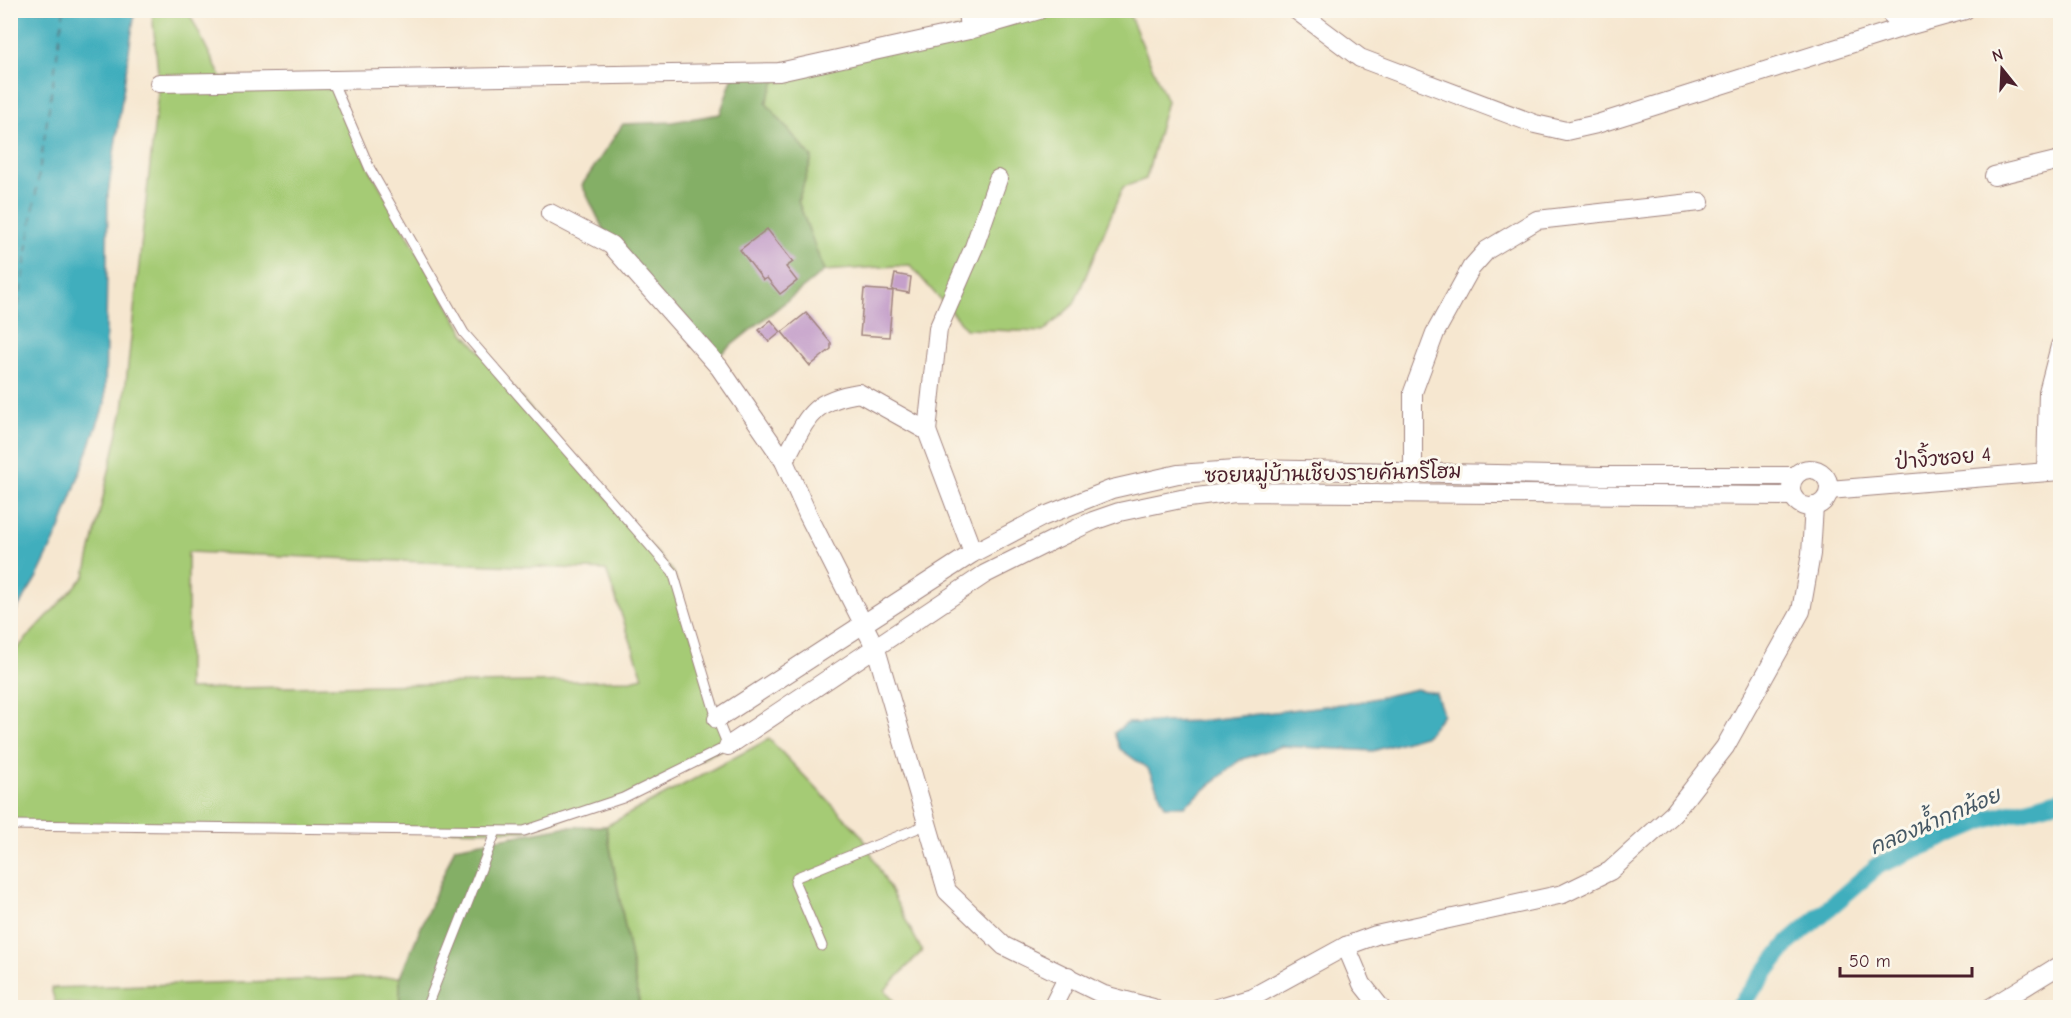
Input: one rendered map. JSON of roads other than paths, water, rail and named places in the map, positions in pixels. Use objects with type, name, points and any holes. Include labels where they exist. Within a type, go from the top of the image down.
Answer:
[{"type":"street","points":[[967,10],[969,30]]},
{"type":"street","points":[[159,83],[779,72],[969,30],[1039,10]]},
{"type":"street","points":[[1296,10],[1360,58],[1535,124],[1566,130],[1597,124],[1904,27],[1965,10]]},
{"type":"street","points":[[1887,10],[1904,27]]},
{"type":"street","points":[[1994,176],[2061,159]]},
{"type":"street","points":[[979,564],[927,431],[938,329],[974,248],[998,179]]},
{"type":"street","points":[[1413,472],[1413,392],[1435,333],[1471,268],[1487,249],[1537,220],[1700,202]]},
{"type":"street","points":[[550,213],[611,244],[719,367],[784,461],[808,515],[876,649],[947,891],[1004,946],[1104,995],[1153,1008]]},
{"type":"street","points":[[2053,472],[2048,392],[2061,346]]},
{"type":"street","points":[[784,461],[813,410],[827,400],[843,396],[859,393],[927,431]]},
{"type":"street","points":[[1804,469],[1817,470],[1827,480],[1829,490],[1823,501],[1814,506],[1801,504],[1792,496],[1791,482],[1794,476],[1804,469]]},
{"type":"street","points":[[717,719],[864,626],[979,564],[1042,517],[1115,501],[1178,474],[1249,481],[1413,472],[1600,476],[1794,476]]},
{"type":"street","name":"ป่างิ้วซอย 4","points":[[1829,490],[2053,472]]},
{"type":"street","name":"ซอยหมู่บ้านเชียงรายคันทรีโฮม","points":[[728,746],[876,649],[979,564],[1093,521],[1115,501],[1181,499],[1249,481],[1598,495],[1792,496]]},
{"type":"street","points":[[1218,1008],[1252,997],[1346,946],[1376,935],[1563,894],[1610,870],[1673,814],[1725,747],[1801,612],[1811,554],[1814,506]]},
{"type":"street","points":[[1346,946],[1362,984],[1381,1008]]},
{"type":"street","points":[[1989,1008],[2061,965]]},
{"type":"street","points":[[1052,1008],[1068,976]]},
{"type":"lane","points":[[10,825],[524,831],[622,798],[728,746],[717,719],[673,572],[464,333],[370,169],[332,80]]},
{"type":"lane","points":[[1598,495],[1600,476]]},
{"type":"lane","points":[[822,946],[795,883],[797,877],[928,824]]},
{"type":"lane","points":[[426,1008],[496,831]]},
{"type":"water","points":[[11,10],[135,11],[108,194],[105,403],[60,529],[37,577],[11,619]]},
{"type":"water","points":[[1416,689],[1436,693],[1443,714],[1427,735],[1373,751],[1282,746],[1240,760],[1185,806],[1165,806],[1148,769],[1120,749],[1114,733],[1127,723],[1199,721],[1358,702]]},
{"type":"waterway","name":"คลองน้ำกกน้อย","points":[[1738,1008],[1788,943],[1879,865],[1987,819],[2060,800]]}]
